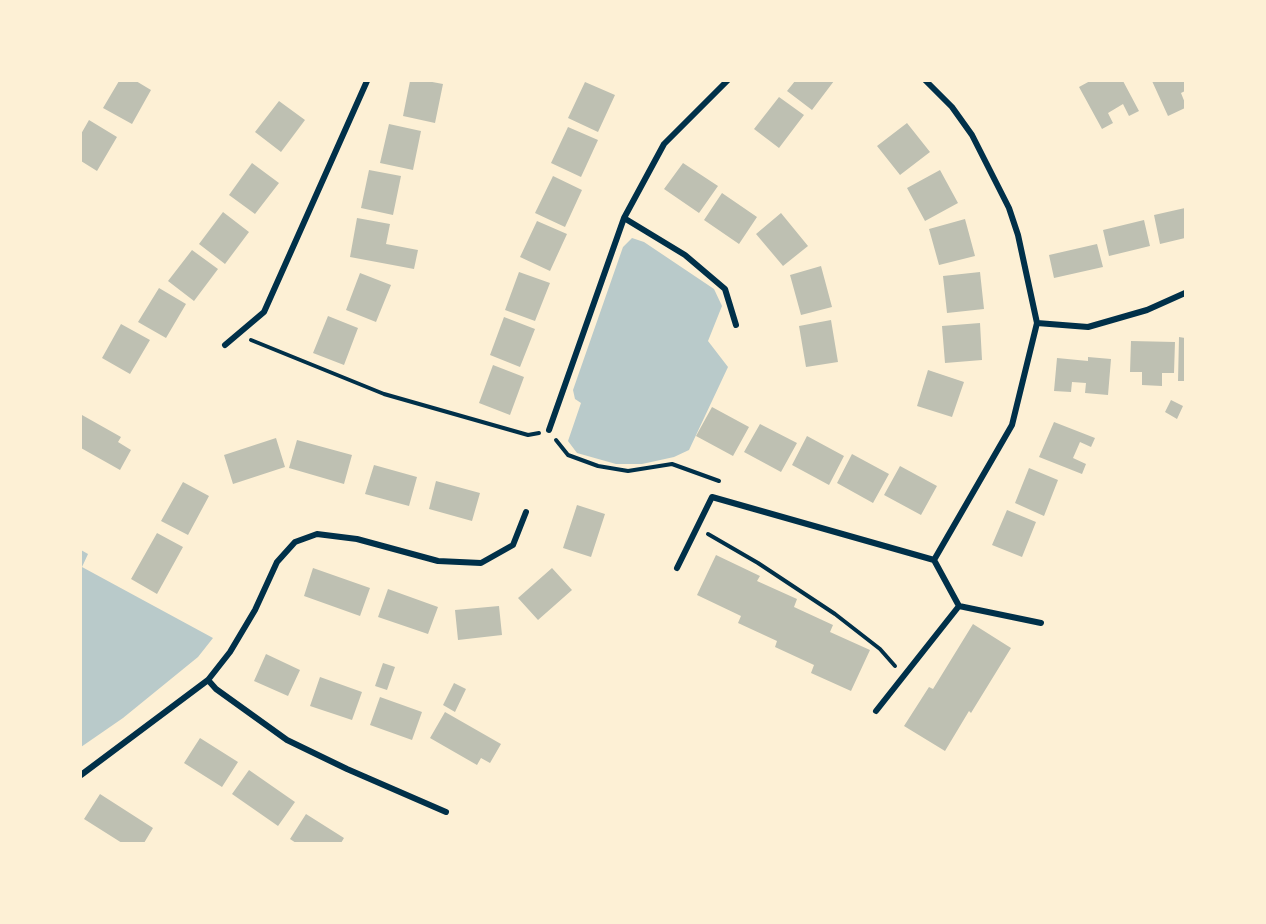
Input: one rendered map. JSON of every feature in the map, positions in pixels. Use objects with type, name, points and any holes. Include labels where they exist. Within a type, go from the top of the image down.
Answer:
[{"type":"street","points":[[225,345],[264,312],[367,81]]},
{"type":"street","points":[[549,430],[624,218],[664,144],[727,81]]},
{"type":"street","points":[[927,81],[952,107],[972,135],[1009,208],[1018,235],[1037,323],[1012,425],[934,560]]},
{"type":"street","points":[[624,218],[685,255],[725,289],[736,325]]},
{"type":"street","points":[[1037,323],[1088,327],[1147,310],[1185,293]]},
{"type":"street","points":[[677,568],[712,497],[934,560],[958,606]]},
{"type":"street","points":[[81,775],[208,680],[230,652],[255,610],[277,562],[295,542],[317,534],[357,539],[438,561],[481,563],[513,544],[526,512]]},
{"type":"street","points":[[876,711],[958,606]]},
{"type":"street","points":[[958,606],[1041,623]]},
{"type":"street","points":[[208,680],[216,689],[287,740],[346,769],[446,812]]},
{"type":"path","points":[[237,335],[384,394],[528,435],[549,430],[568,455],[598,466],[628,471],[672,464],[719,481]]},
{"type":"path","points":[[697,527],[758,563],[836,614],[880,649],[904,676]]},
{"type":"shaded area","points":[[632,238],[644,242],[714,289],[722,306],[708,341],[728,367],[689,450],[674,457],[642,464],[616,464],[577,453],[568,441],[581,403],[575,399],[573,390],[623,247]]},
{"type":"shaded area","points":[[81,550],[88,554],[82,567],[213,638],[198,657],[123,718],[81,747]]},
{"type":"building","points":[[119,81],[136,81],[151,90],[132,124],[103,108]]},
{"type":"building","points":[[410,81],[443,84],[435,123],[403,116]]},
{"type":"building","points":[[795,81],[834,81],[812,110],[787,91]]},
{"type":"building","points":[[1090,81],[1123,81],[1139,111],[1129,116],[1123,104],[1108,113],[1113,123],[1102,129],[1079,87]]},
{"type":"building","points":[[1152,81],[1185,81],[1185,91],[1181,93],[1185,108],[1168,116]]},
{"type":"building","points":[[585,82],[615,95],[598,132],[568,118]]},
{"type":"building","points":[[779,97],[804,115],[779,148],[754,129]]},
{"type":"building","points":[[279,101],[305,120],[281,152],[255,132]]},
{"type":"building","points":[[89,120],[117,137],[97,171],[81,161],[81,134]]},
{"type":"building","points":[[907,123],[930,152],[900,175],[877,146]]},
{"type":"building","points":[[389,124],[421,131],[413,170],[380,163]]},
{"type":"building","points":[[568,127],[598,140],[581,177],[551,163]]},
{"type":"building","points":[[252,163],[279,183],[255,214],[229,195]]},
{"type":"building","points":[[683,163],[718,186],[699,213],[664,189]]},
{"type":"building","points":[[369,170],[401,176],[393,215],[361,208]]},
{"type":"building","points":[[940,170],[958,203],[925,221],[907,188]]},
{"type":"building","points":[[553,176],[582,190],[565,227],[535,213]]},
{"type":"building","points":[[722,193],[757,217],[739,244],[704,220]]},
{"type":"building","points":[[1185,208],[1185,238],[1160,244],[1154,215]]},
{"type":"building","points":[[223,212],[249,232],[225,264],[199,244]]},
{"type":"building","points":[[781,213],[808,246],[783,266],[756,234]]},
{"type":"building","points":[[357,218],[390,224],[386,244],[418,250],[414,269],[350,257]]},
{"type":"building","points":[[965,219],[975,256],[939,265],[929,229]]},
{"type":"building","points":[[1144,220],[1150,246],[1109,256],[1103,230]]},
{"type":"building","points":[[537,221],[567,234],[550,271],[520,257]]},
{"type":"building","points":[[1097,244],[1103,267],[1054,278],[1049,255]]},
{"type":"building","points":[[192,250],[218,269],[194,301],[168,281]]},
{"type":"building","points":[[821,266],[832,307],[801,315],[790,275]]},
{"type":"building","points":[[519,272],[550,283],[535,321],[505,310]]},
{"type":"building","points":[[980,272],[984,309],[947,313],[943,276]]},
{"type":"building","points":[[360,273],[391,285],[376,322],[346,310]]},
{"type":"building","points":[[159,288],[186,304],[166,338],[138,322]]},
{"type":"building","points":[[328,316],[358,328],[344,365],[313,353]]},
{"type":"building","points":[[504,317],[535,329],[520,367],[490,355]]},
{"type":"building","points":[[831,320],[838,362],[806,367],[799,326]]},
{"type":"building","points":[[980,323],[982,360],[945,363],[942,326]]},
{"type":"building","points":[[121,324],[150,340],[130,374],[102,358]]},
{"type":"building","points":[[1179,337],[1185,338],[1185,381],[1178,381]]},
{"type":"building","points":[[1131,341],[1175,342],[1174,373],[1162,373],[1162,386],[1142,385],[1142,372],[1130,372]]},
{"type":"building","points":[[1088,357],[1111,359],[1108,395],[1085,393],[1086,383],[1072,382],[1071,392],[1054,391],[1057,358],[1088,361]]},
{"type":"building","points":[[493,365],[524,377],[510,415],[479,403]]},
{"type":"building","points":[[928,370],[964,382],[952,417],[917,406]]},
{"type":"building","points":[[1171,400],[1183,406],[1177,419],[1165,412]]},
{"type":"building","points":[[712,407],[749,427],[733,456],[696,436]]},
{"type":"building","points":[[82,415],[121,437],[118,442],[131,450],[120,470],[81,448]]},
{"type":"building","points":[[1054,422],[1095,438],[1091,447],[1080,442],[1073,458],[1086,464],[1082,474],[1039,457]]},
{"type":"building","points":[[760,424],[797,443],[781,472],[744,452]]},
{"type":"building","points":[[807,436],[844,456],[829,485],[792,465]]},
{"type":"building","points":[[276,438],[285,467],[233,484],[224,455]]},
{"type":"building","points":[[297,440],[352,455],[344,484],[289,468]]},
{"type":"building","points":[[852,454],[889,474],[873,503],[837,483]]},
{"type":"building","points":[[374,465],[417,477],[409,506],[365,494]]},
{"type":"building","points":[[900,466],[937,486],[921,515],[884,495]]},
{"type":"building","points":[[1029,468],[1058,480],[1044,516],[1015,503]]},
{"type":"building","points":[[436,481],[480,493],[472,521],[429,509]]},
{"type":"building","points":[[183,482],[209,496],[188,535],[161,521]]},
{"type":"building","points":[[577,505],[605,514],[591,557],[563,548]]},
{"type":"building","points":[[1007,510],[1036,522],[1022,557],[992,545]]},
{"type":"building","points":[[157,533],[183,547],[157,594],[131,579]]},
{"type":"building","points":[[716,555],[760,576],[757,581],[797,599],[794,607],[833,625],[830,632],[870,650],[851,691],[811,673],[814,665],[775,647],[777,641],[738,623],[741,616],[697,595]]},
{"type":"building","points":[[313,568],[370,588],[360,616],[304,596]]},
{"type":"building","points":[[552,568],[572,590],[538,620],[518,598]]},
{"type":"building","points":[[388,589],[438,607],[428,634],[378,617]]},
{"type":"building","points":[[499,606],[502,635],[458,640],[455,610]]},
{"type":"building","points":[[973,624],[1011,648],[945,751],[904,726],[929,687],[933,689]]},
{"type":"building","points":[[266,654],[300,670],[288,696],[254,681]]},
{"type":"building","points":[[383,663],[395,667],[387,690],[375,686]]},
{"type":"building","points":[[320,677],[362,692],[352,720],[310,706]]},
{"type":"building","points":[[454,683],[466,689],[455,712],[443,705]]},
{"type":"building","points":[[380,697],[422,712],[412,740],[370,725]]},
{"type":"building","points":[[445,712],[501,744],[490,763],[481,758],[477,765],[430,738]]},
{"type":"building","points":[[200,738],[238,762],[222,787],[184,763]]},
{"type":"building","points":[[249,770],[295,802],[278,826],[232,794]]},
{"type":"building","points":[[100,794],[153,828],[144,843],[122,843],[84,819]]},
{"type":"building","points":[[306,814],[344,838],[341,843],[296,843],[290,839]]}]
